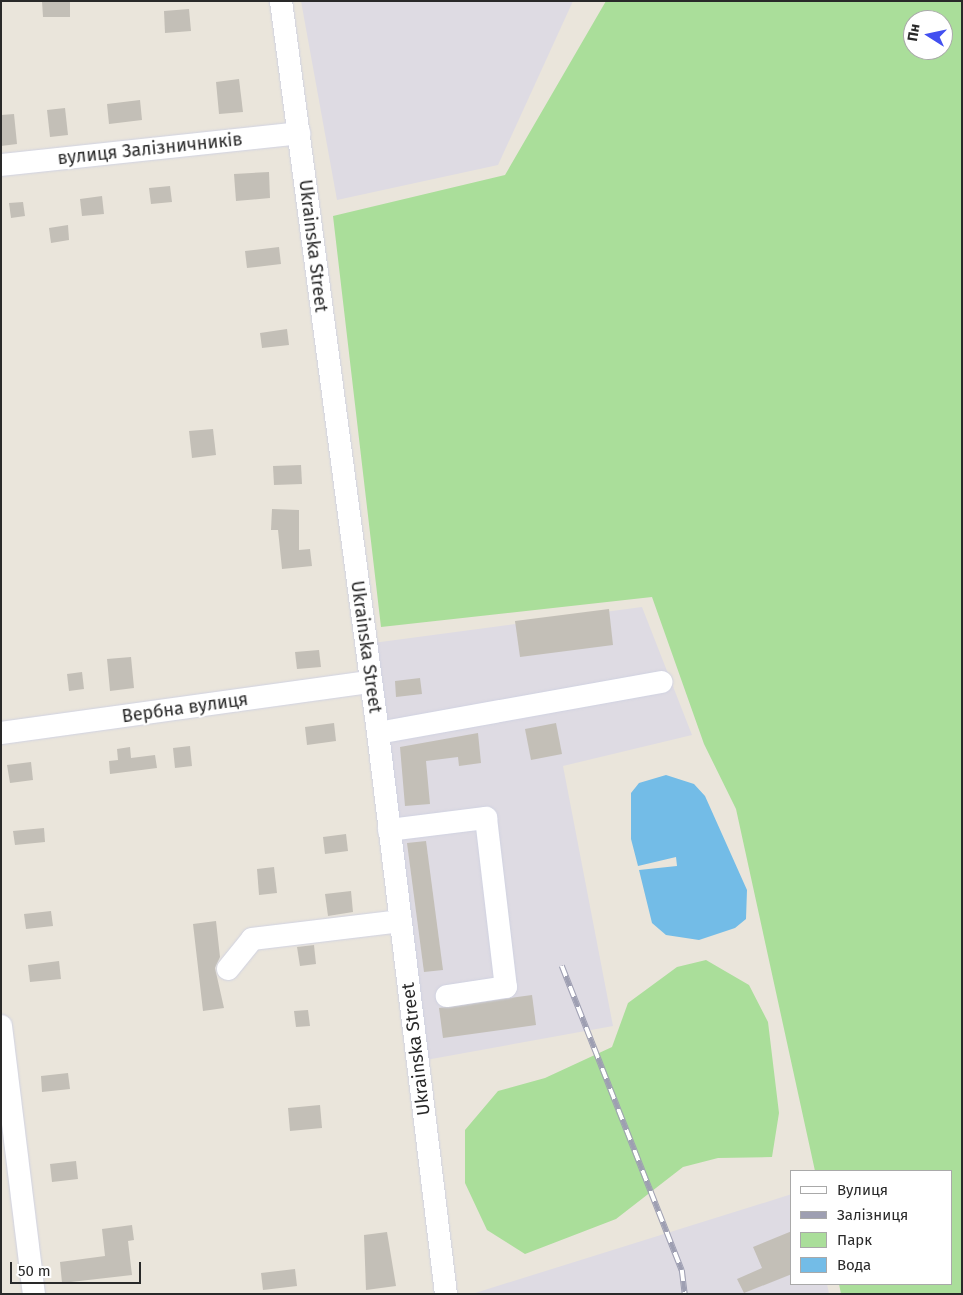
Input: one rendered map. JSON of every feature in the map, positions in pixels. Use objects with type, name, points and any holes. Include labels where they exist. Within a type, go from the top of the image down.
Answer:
[{"type":"street","name":"Ukrainska Street","points":[[281,1],[378,733],[446,1294]]},
{"type":"street","name":"вулиця Залізничників","points":[[1,165],[299,133]]},
{"type":"street","name":"Вербна вулиця","points":[[1,734],[370,682]]},
{"type":"street","points":[[378,733],[660,682]]},
{"type":"street","points":[[389,830],[486,818],[506,987],[447,996]]},
{"type":"street","points":[[228,968],[252,939],[400,921]]},
{"type":"street","points":[[1,1026],[34,1294]]},
{"type":"shaded area","points":[[301,1],[573,1],[498,165],[337,200]]},
{"type":"shaded area","points":[[642,607],[692,735],[563,766],[613,1026],[426,1060],[373,643]]},
{"type":"shaded area","points":[[790,1195],[790,1285],[827,1285],[829,1294],[472,1294]]},
{"type":"green space","points":[[606,1],[962,1],[962,1294],[841,1294],[839,1285],[953,1285],[953,1170],[815,1170],[736,809],[704,744],[652,597],[381,627],[333,216],[505,175]]},
{"type":"green space","points":[[706,960],[749,985],[768,1022],[779,1113],[772,1157],[718,1158],[683,1167],[616,1219],[525,1254],[487,1230],[465,1183],[465,1130],[498,1091],[545,1078],[612,1047],[628,1003],[677,967]]},
{"type":"water","points":[[666,775],[694,784],[705,796],[747,890],[746,919],[735,928],[699,940],[666,935],[652,923],[639,870],[677,866],[676,857],[638,866],[631,839],[631,793],[639,783]]},
{"type":"building","points":[[42,1],[70,1],[70,17],[43,17]]},
{"type":"building","points":[[189,9],[191,31],[165,33],[164,11]]},
{"type":"building","points":[[239,79],[243,112],[219,114],[216,82]]},
{"type":"building","points":[[140,100],[142,120],[109,124],[107,104]]},
{"type":"building","points":[[65,108],[68,135],[50,137],[47,110]]},
{"type":"building","points":[[14,114],[17,144],[1,146],[1,115]]},
{"type":"building","points":[[269,172],[270,198],[236,201],[234,174]]},
{"type":"building","points":[[170,186],[172,202],[151,204],[149,188]]},
{"type":"building","points":[[102,196],[104,214],[82,216],[80,199]]},
{"type":"building","points":[[23,202],[25,216],[11,218],[9,203]]},
{"type":"building","points":[[68,225],[69,240],[51,243],[49,228]]},
{"type":"building","points":[[279,247],[281,264],[247,268],[245,251]]},
{"type":"building","points":[[287,329],[289,345],[262,348],[260,333]]},
{"type":"building","points":[[213,429],[216,455],[192,458],[189,431]]},
{"type":"building","points":[[301,465],[302,484],[274,485],[273,466]]},
{"type":"building","points":[[272,509],[299,510],[299,550],[310,549],[312,566],[282,569],[278,530],[271,530]]},
{"type":"building","points":[[609,609],[613,645],[520,657],[515,621]]},
{"type":"building","points":[[319,650],[321,667],[297,669],[295,652]]},
{"type":"building","points":[[131,657],[134,688],[110,691],[107,659]]},
{"type":"building","points":[[82,672],[84,689],[69,691],[67,674]]},
{"type":"building","points":[[420,678],[422,694],[396,697],[395,681]]},
{"type":"building","points":[[334,723],[336,741],[307,745],[305,727]]},
{"type":"building","points":[[556,723],[562,754],[531,760],[525,729]]},
{"type":"building","points":[[478,733],[481,763],[459,766],[458,757],[426,761],[430,804],[405,806],[400,747]]},
{"type":"building","points":[[190,746],[192,766],[175,768],[173,748]]},
{"type":"building","points":[[130,747],[131,758],[155,755],[157,768],[110,774],[109,761],[118,760],[117,749]]},
{"type":"building","points":[[31,762],[33,780],[10,783],[7,765]]},
{"type":"building","points":[[44,828],[45,842],[15,845],[13,831]]},
{"type":"building","points":[[346,834],[348,851],[325,854],[323,837]]},
{"type":"building","points":[[426,841],[443,970],[424,972],[407,843]]},
{"type":"building","points":[[274,867],[277,893],[259,895],[257,869]]},
{"type":"building","points":[[351,891],[353,912],[328,916],[325,894]]},
{"type":"building","points":[[51,911],[53,926],[26,929],[24,914]]},
{"type":"building","points":[[216,921],[220,957],[215,968],[224,1008],[203,1011],[193,924]]},
{"type":"building","points":[[314,945],[316,964],[300,966],[297,947]]},
{"type":"building","points":[[59,961],[61,979],[30,982],[28,965]]},
{"type":"building","points":[[532,995],[536,1025],[443,1038],[439,1008]]},
{"type":"building","points":[[308,1010],[310,1026],[296,1027],[294,1011]]},
{"type":"building","points":[[68,1073],[70,1089],[42,1092],[41,1076]]},
{"type":"building","points":[[320,1105],[322,1128],[290,1131],[288,1108]]},
{"type":"building","points":[[76,1161],[78,1179],[52,1182],[50,1164]]},
{"type":"building","points":[[132,1225],[134,1240],[128,1241],[132,1275],[62,1283],[60,1262],[105,1256],[102,1229]]},
{"type":"building","points":[[387,1232],[396,1286],[366,1290],[364,1235]]},
{"type":"building","points":[[790,1232],[790,1275],[744,1293],[737,1279],[762,1268],[753,1247]]},
{"type":"building","points":[[295,1269],[297,1286],[263,1290],[261,1273]]},
{"type":"railway","points":[[562,966],[682,1270],[685,1294]]}]
